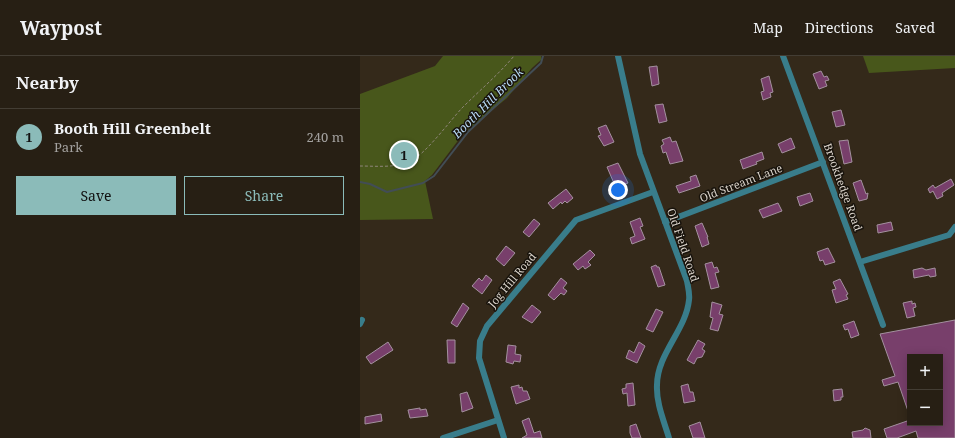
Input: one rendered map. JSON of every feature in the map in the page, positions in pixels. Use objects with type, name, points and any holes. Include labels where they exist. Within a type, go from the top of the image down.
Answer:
[{"type":"street","name":"Old Field Road","points":[[618,56],[640,154],[687,281],[690,298],[684,320],[662,363],[656,383],[658,402],[669,438]]},
{"type":"street","name":"Brookhedge Road","points":[[783,56],[883,325]]},
{"type":"street","name":"Old Stream Lane","points":[[665,222],[823,162]]},
{"type":"street","name":"Jog Hill Road","points":[[504,438],[479,358],[480,341],[486,326],[576,220],[653,192]]},
{"type":"street","points":[[860,262],[949,235],[955,227]]},
{"type":"street","points":[[443,438],[498,420]]},
{"type":"path","points":[[360,166],[391,166],[409,162],[419,154],[462,108],[497,77],[514,56]]},
{"type":"green space","points":[[443,56],[541,56],[541,60],[532,68],[507,98],[463,134],[432,175],[425,181],[433,219],[360,220],[360,94],[435,66]]},
{"type":"green space","points":[[863,56],[955,56],[955,68],[869,73]]},
{"type":"building","points":[[657,66],[659,84],[652,86],[649,67]]},
{"type":"building","points":[[821,71],[824,77],[827,76],[829,80],[825,81],[827,86],[819,89],[813,74]]},
{"type":"building","points":[[769,76],[773,92],[770,93],[771,97],[763,100],[761,92],[764,91],[761,79]]},
{"type":"building","points":[[663,104],[667,121],[659,123],[655,105]]},
{"type":"building","points":[[841,110],[845,125],[836,127],[832,112]]},
{"type":"building","points":[[606,125],[614,142],[604,146],[598,136],[601,135],[598,128]]},
{"type":"building","points":[[670,137],[672,142],[676,141],[683,161],[670,164],[666,152],[663,153],[661,146],[664,144],[662,140]]},
{"type":"building","points":[[791,138],[795,148],[782,153],[778,144]]},
{"type":"building","points":[[848,140],[852,162],[844,164],[839,141]]},
{"type":"building","points":[[762,152],[764,159],[756,162],[757,164],[743,169],[740,160]]},
{"type":"building","points":[[618,163],[628,183],[616,188],[607,167]]},
{"type":"building","points":[[696,175],[700,186],[679,193],[676,186],[691,181],[690,177]]},
{"type":"building","points":[[951,179],[954,185],[942,193],[943,196],[937,199],[933,191],[930,193],[928,189],[933,185],[935,188]]},
{"type":"building","points":[[861,180],[866,194],[868,193],[867,199],[859,201],[853,183]]},
{"type":"building","points":[[566,189],[573,198],[567,203],[565,201],[562,204],[561,202],[553,209],[548,203]]},
{"type":"building","points":[[810,193],[813,201],[800,206],[797,197]]},
{"type":"building","points":[[778,203],[782,211],[763,218],[759,210]]},
{"type":"building","points":[[640,218],[643,226],[640,227],[645,239],[632,244],[630,238],[635,236],[630,222]]},
{"type":"building","points":[[534,219],[540,224],[529,237],[523,232]]},
{"type":"building","points":[[891,222],[893,230],[878,233],[877,225]]},
{"type":"building","points":[[702,223],[708,237],[709,244],[702,247],[695,226]]},
{"type":"building","points":[[506,246],[515,253],[504,266],[496,259]]},
{"type":"building","points":[[828,248],[835,262],[825,265],[823,260],[820,261],[817,252]]},
{"type":"building","points":[[590,250],[595,255],[588,262],[591,265],[585,269],[583,266],[578,270],[573,264]]},
{"type":"building","points":[[712,262],[714,268],[717,267],[719,272],[715,273],[719,287],[711,289],[705,264]]},
{"type":"building","points":[[656,265],[659,267],[665,285],[658,287],[651,267]]},
{"type":"building","points":[[922,268],[926,270],[935,268],[936,276],[930,277],[929,275],[914,278],[913,270]]},
{"type":"building","points":[[486,275],[492,280],[482,294],[472,286],[479,278],[482,281]]},
{"type":"building","points":[[561,278],[567,283],[563,288],[567,291],[564,295],[561,293],[554,300],[548,295]]},
{"type":"building","points":[[840,279],[848,294],[846,295],[848,299],[836,303],[832,290],[836,289],[833,282]]},
{"type":"building","points":[[912,301],[912,304],[915,303],[916,307],[913,308],[915,316],[907,318],[903,303]]},
{"type":"building","points":[[712,302],[722,305],[719,314],[723,315],[718,331],[710,329],[713,318],[710,317]]},
{"type":"building","points":[[463,303],[469,308],[457,327],[451,323]]},
{"type":"building","points":[[532,305],[541,312],[532,323],[522,317]]},
{"type":"building","points":[[656,309],[663,312],[653,332],[646,329]]},
{"type":"building","points":[[955,320],[955,438],[918,438],[916,431],[897,438],[887,438],[884,429],[907,421],[907,426],[943,426],[943,354],[907,354],[907,408],[898,382],[884,386],[882,380],[895,376],[880,334]]},
{"type":"building","points":[[854,321],[859,335],[851,338],[848,329],[845,330],[843,325]]},
{"type":"building","points":[[447,340],[455,340],[455,363],[448,363]]},
{"type":"building","points":[[698,340],[705,344],[702,349],[705,351],[702,357],[697,358],[694,364],[687,360]]},
{"type":"building","points":[[388,342],[393,350],[371,364],[366,357]]},
{"type":"building","points":[[639,342],[645,346],[637,363],[626,358],[629,350],[634,353]]},
{"type":"building","points":[[508,345],[516,346],[515,354],[521,355],[520,362],[514,361],[513,364],[506,362]]},
{"type":"building","points":[[633,383],[635,405],[628,406],[627,393],[623,394],[622,389],[626,388],[626,384]]},
{"type":"building","points":[[688,384],[690,392],[693,392],[695,401],[684,403],[681,386]]},
{"type":"building","points":[[519,385],[519,388],[522,387],[523,391],[527,391],[530,399],[516,404],[511,387]]},
{"type":"building","points":[[842,389],[843,397],[841,397],[841,400],[834,401],[833,390]]},
{"type":"building","points":[[467,392],[473,408],[462,412],[460,394]]},
{"type":"building","points":[[420,408],[420,410],[426,409],[428,416],[410,418],[408,410]]},
{"type":"building","points":[[381,414],[382,421],[365,424],[365,417]]},
{"type":"building","points":[[529,418],[534,433],[540,431],[542,438],[522,438],[527,435],[522,421]]},
{"type":"building","points":[[700,422],[705,438],[693,438],[689,426]]},
{"type":"building","points":[[636,424],[641,438],[632,438],[630,433],[630,426]]},
{"type":"building","points":[[865,428],[870,430],[871,438],[853,438],[852,432],[863,430]]},
{"type":"waterway","name":"Booth Hill Brook","points":[[360,182],[370,184],[387,192],[423,183],[434,176],[468,132],[541,63],[543,56]]},
{"type":"place","name":"Booth Hill Greenbelt","points":[[404,155]]}]
